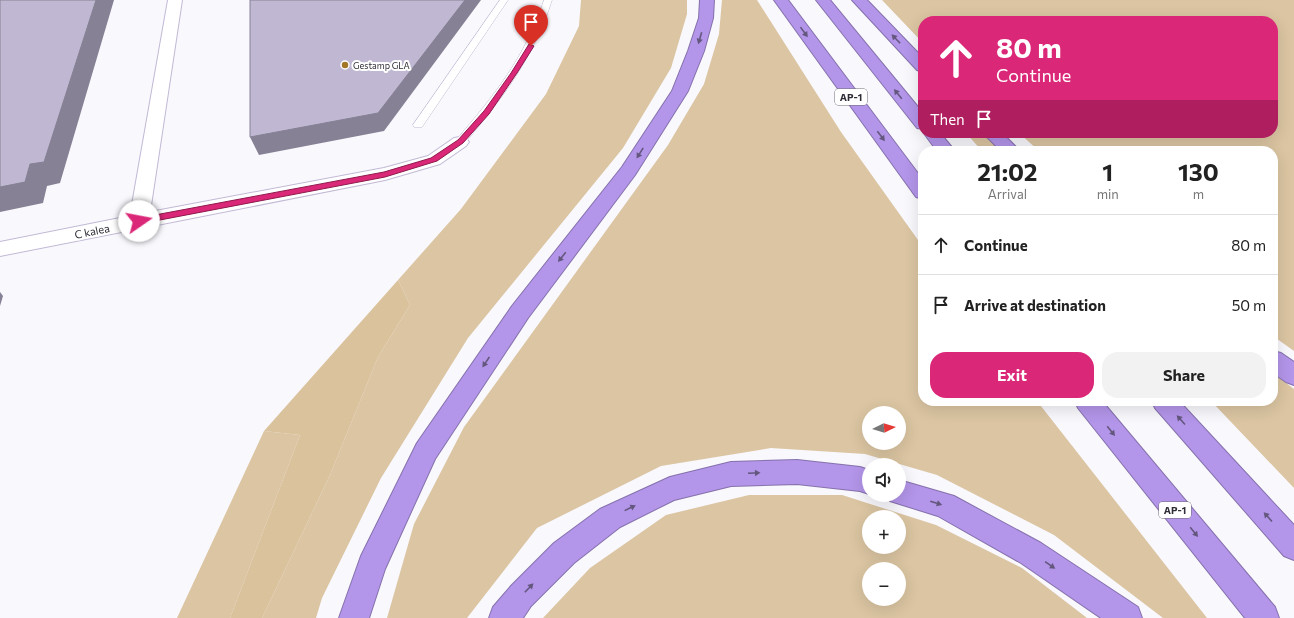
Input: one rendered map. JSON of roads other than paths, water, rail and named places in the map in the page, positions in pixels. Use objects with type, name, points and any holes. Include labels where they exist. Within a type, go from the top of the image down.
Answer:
[{"type":"highway","points":[[354,618],[370,566],[426,451],[520,312],[629,171],[680,91],[696,51],[706,18],[707,0]]},
{"type":"highway","name":"AP-1","points":[[781,0],[918,186]]},
{"type":"highway","points":[[823,0],[918,118]]},
{"type":"highway","points":[[859,0],[918,62]]},
{"type":"highway","points":[[935,138],[942,146]]},
{"type":"highway","points":[[997,138],[1006,146]]},
{"type":"highway","points":[[1278,364],[1294,375]]},
{"type":"highway","name":"AP-1","points":[[1091,406],[1264,618]]},
{"type":"highway","points":[[1168,406],[1294,546]]},
{"type":"highway","points":[[504,618],[521,596],[564,553],[610,518],[670,489],[731,474],[797,472],[862,480]]},
{"type":"highway","points":[[906,494],[944,506],[1032,553],[1126,618]]},
{"type":"street","points":[[139,221],[176,0]]},
{"type":"street","name":"C kalea","points":[[0,249],[385,174],[434,160],[460,142]]},
{"type":"lane","points":[[418,125],[504,0]]},
{"type":"lane","points":[[460,142],[486,112],[531,46],[544,15],[548,0]]},
{"type":"place","name":"Gestamp GLA","points":[[345,65]]}]
